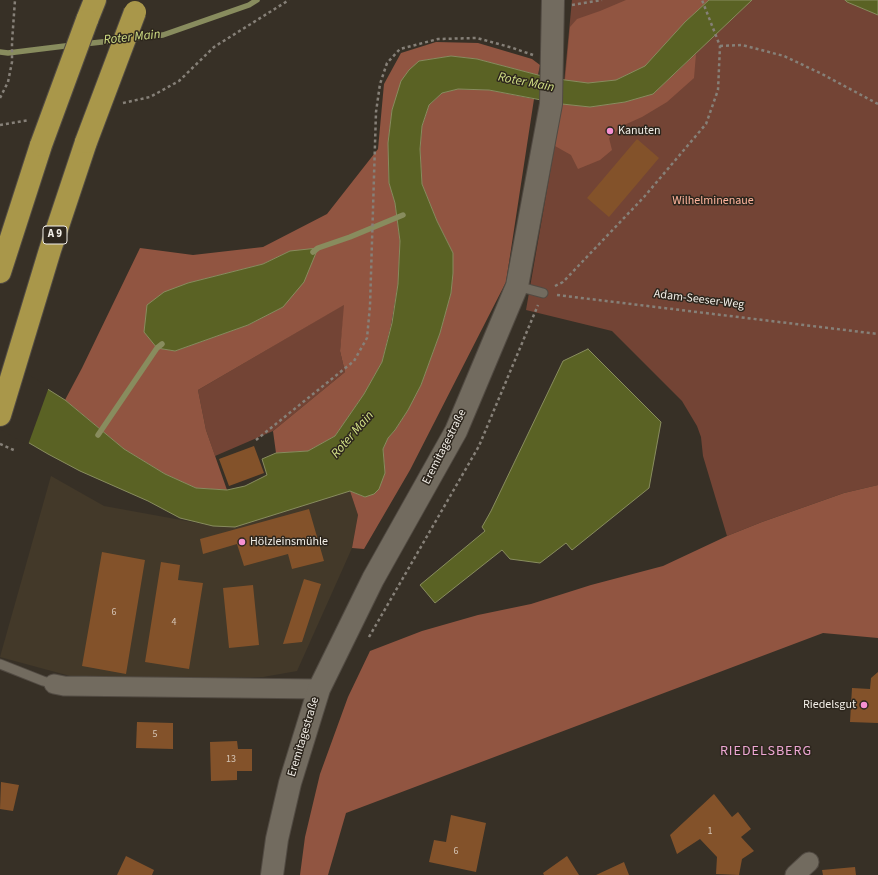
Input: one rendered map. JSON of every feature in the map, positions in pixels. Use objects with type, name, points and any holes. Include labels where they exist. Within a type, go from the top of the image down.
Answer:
[{"type":"highway","points":[[0,272],[41,145],[95,0]]},
{"type":"highway","name":"A 9","points":[[0,415],[50,250],[86,142],[137,6]]},
{"type":"street","name":"Eremitagestraße","points":[[272,875],[277,839],[290,783],[319,689],[373,579],[456,431],[517,286],[551,104],[552,62],[559,4]]},
{"type":"street","points":[[54,684],[64,686],[319,689]]},
{"type":"street","points":[[795,875],[809,862]]},
{"type":"lane","points":[[517,286],[543,293]]},
{"type":"lane","points":[[0,664],[54,684]]},
{"type":"path","points":[[0,98],[8,82],[12,62],[15,0]]},
{"type":"path","points":[[214,47],[288,0]]},
{"type":"path","points":[[559,4],[602,0]]},
{"type":"path","points":[[369,637],[479,446],[543,293],[563,282],[644,197],[706,124],[718,90],[720,46],[702,0]]},
{"type":"path","points":[[256,440],[354,361],[367,338],[370,306],[376,112],[380,84],[387,63],[400,49],[438,39],[477,38],[513,48],[552,62]]},
{"type":"path","points":[[720,46],[742,45],[784,56],[822,74],[878,104]]},
{"type":"path","name":"Adam-Seeser-Weg","points":[[543,293],[878,334]]},
{"type":"path","points":[[0,444],[16,451]]},
{"type":"shaded area","points":[[626,0],[709,0],[685,22],[645,66],[616,80],[588,83],[565,80],[570,27],[577,19]]},
{"type":"shaded area","points":[[436,42],[478,43],[532,59],[540,65],[538,75],[477,59],[451,56],[419,61],[392,110],[388,143],[389,183],[395,203],[400,241],[398,284],[391,325],[382,362],[364,394],[335,436],[308,451],[276,453],[273,431],[345,372],[340,351],[344,305],[198,390],[206,430],[227,490],[196,488],[165,474],[124,449],[65,400],[140,248],[193,255],[263,247],[327,214],[378,149],[384,84],[401,53]],"holes":[[[290,251],[283,307],[248,325],[175,351],[157,348],[188,283],[263,264]]]},
{"type":"shaded area","points":[[696,54],[694,78],[667,102],[642,117],[622,126],[609,138],[612,150],[600,160],[578,169],[571,155],[555,146],[562,104],[590,107],[625,102],[653,94]]},
{"type":"shaded area","points":[[458,89],[489,90],[534,99],[506,282],[410,470],[364,549],[352,548],[358,515],[350,491],[365,497],[385,473],[383,449],[388,438],[408,410],[421,385],[440,333],[451,293],[453,253],[437,221],[422,184],[420,149],[422,126],[429,105],[442,93]]},
{"type":"shaded area","points":[[51,476],[104,506],[214,526],[235,527],[350,491],[358,515],[352,548],[297,671],[263,677],[138,679],[74,677],[0,657]]},
{"type":"shaded area","points":[[878,485],[878,638],[823,633],[346,813],[328,875],[300,875],[305,837],[320,774],[348,697],[370,651],[422,631],[478,615],[531,604],[591,585],[663,566],[727,536],[762,522],[844,493]]},
{"type":"green space","name":"Wilhelminenaue","points":[[572,0],[878,0],[878,485],[844,493],[727,536],[703,456],[701,437],[697,426],[682,401],[612,331],[526,310],[562,104]]},
{"type":"green space","points":[[345,304],[340,351],[345,372],[273,431],[215,456],[206,430],[198,390]]},
{"type":"water","points":[[709,0],[752,0],[653,94],[625,102],[590,107],[562,104],[489,90],[458,89],[442,93],[429,105],[422,126],[420,149],[422,184],[437,221],[453,253],[451,293],[440,333],[421,385],[408,410],[388,438],[383,449],[385,473],[379,489],[374,494],[365,497],[350,491],[235,527],[213,526],[180,518],[148,501],[80,471],[0,426],[0,359],[65,400],[124,449],[165,474],[196,488],[227,490],[245,486],[267,475],[262,459],[276,453],[308,451],[335,436],[364,394],[382,362],[392,323],[398,284],[400,241],[395,203],[389,183],[388,143],[392,110],[401,81],[409,70],[419,61],[451,56],[477,59],[538,75],[565,80],[588,83],[616,80],[645,66],[685,22]]},
{"type":"water","points":[[845,0],[878,0],[878,15],[847,2]]},
{"type":"water","points":[[318,248],[304,282],[283,307],[248,325],[175,351],[157,348],[144,332],[147,305],[164,292],[188,283],[263,264],[290,251]]},
{"type":"water","points":[[588,349],[661,422],[649,488],[572,550],[566,543],[540,563],[510,559],[502,550],[435,603],[420,585],[485,531],[482,527],[563,361]]},
{"type":"pier","points":[[0,357],[49,387],[28,445],[0,429]]},
{"type":"building","points":[[637,139],[659,158],[609,217],[587,198]]},
{"type":"building","points":[[254,446],[264,473],[229,486],[219,459]]},
{"type":"building","points":[[309,509],[324,561],[292,569],[288,554],[244,566],[237,544],[203,554],[200,539]]},
{"type":"building","points":[[102,552],[145,560],[126,674],[82,666]]},
{"type":"building","points":[[161,562],[180,565],[178,580],[203,583],[189,669],[145,662]]},
{"type":"building","points":[[304,579],[321,584],[302,642],[283,644]]},
{"type":"building","points":[[253,585],[259,645],[229,648],[223,588]]},
{"type":"building","name":"Riedelsgut","points":[[878,672],[878,723],[850,722],[852,688],[870,689],[871,678]]},
{"type":"building","points":[[137,722],[173,723],[173,749],[136,748]]},
{"type":"building","points":[[237,741],[238,749],[252,749],[252,771],[237,771],[237,780],[211,781],[210,742]]},
{"type":"building","points":[[1,782],[19,785],[13,811],[0,809]]},
{"type":"building","points":[[714,794],[732,817],[738,812],[751,829],[741,837],[754,851],[742,859],[739,875],[716,874],[717,857],[700,839],[677,854],[670,835]]},
{"type":"building","points":[[451,815],[486,823],[476,872],[429,862],[434,840],[446,842]]},
{"type":"building","points":[[126,856],[154,870],[152,875],[117,875]]},
{"type":"building","points":[[567,856],[579,875],[544,875],[543,873]]},
{"type":"building","points":[[624,862],[629,875],[596,875]]},
{"type":"building","points":[[855,867],[856,875],[823,875],[822,870]]},
{"type":"waterway","name":"Roter Main","points":[[130,39],[163,35],[249,5],[257,0]]},
{"type":"waterway","name":"Roter Main","points":[[84,44],[119,40]]},
{"type":"waterway","name":"Roter Main","points":[[0,52],[8,53],[73,45]]},
{"type":"waterway","name":"Roter Main","points":[[313,252],[318,248],[350,237],[403,215]]},
{"type":"waterway","name":"Roter Main","points":[[98,435],[157,348],[162,344]]},
{"type":"place","name":"Kanuten","points":[[610,131]]},
{"type":"place","name":"Hölzleinsmühle","points":[[242,542]]},
{"type":"place","name":"Riedelsgut","points":[[864,705]]},
{"type":"district","name":"RIEDELSBERG","points":[[766,752]]}]
